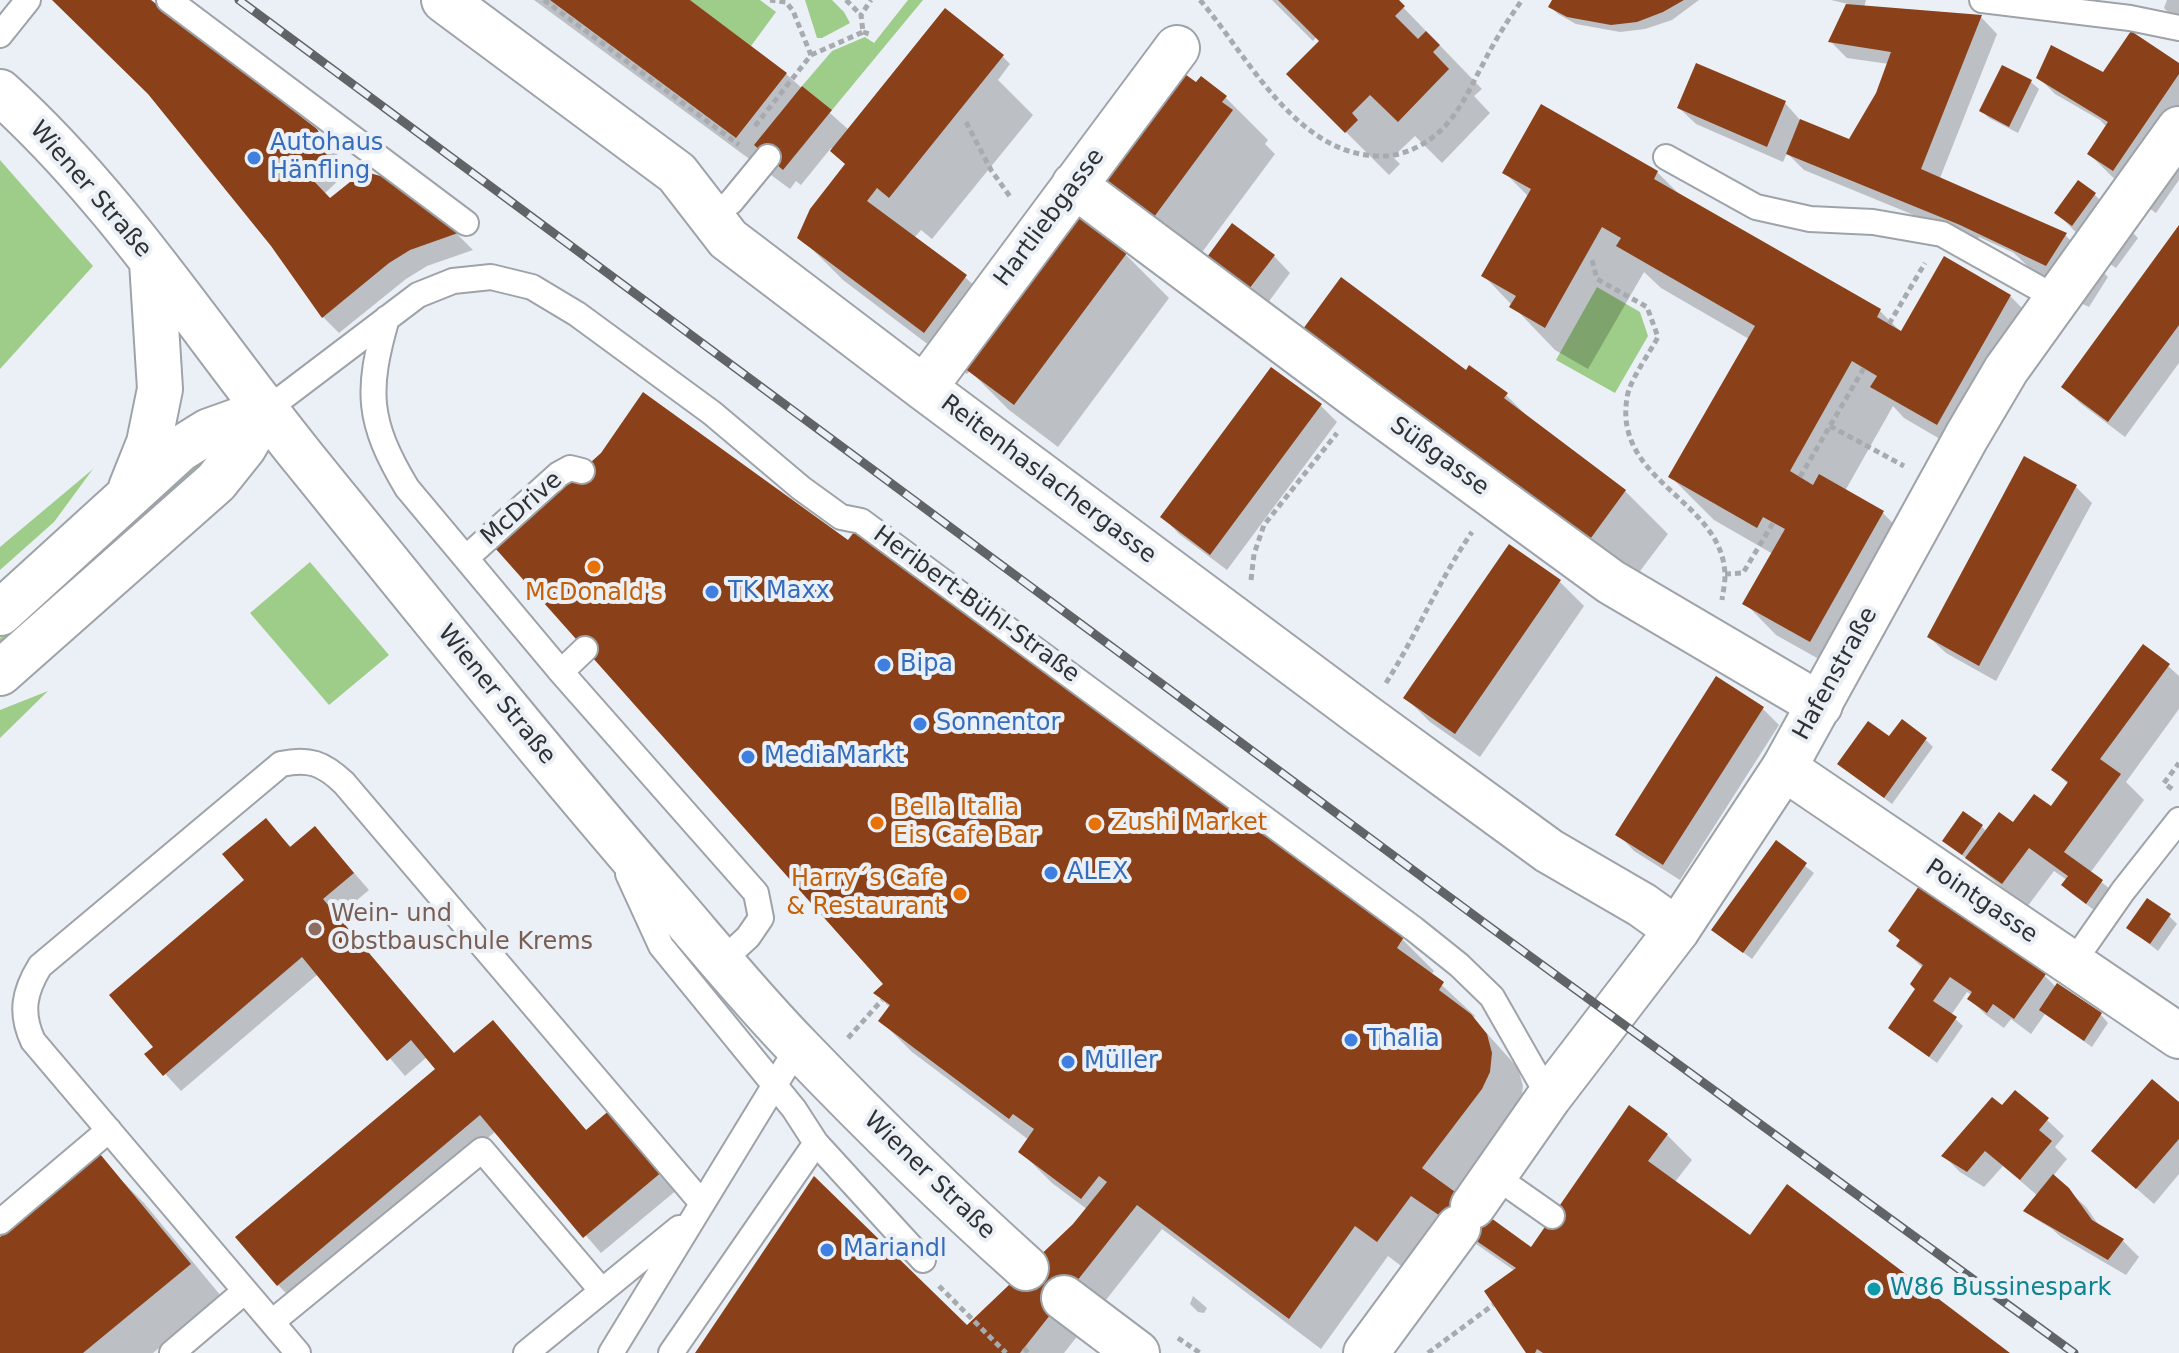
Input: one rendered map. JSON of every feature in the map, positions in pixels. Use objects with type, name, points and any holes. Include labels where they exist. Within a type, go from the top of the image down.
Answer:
[{"type":"street","name":"Reitenhaslachergasse","points":[[444,0],[677,173],[728,239],[924,388],[1549,851],[1642,905],[1677,930]]},
{"type":"street","name":"Hartliebgasse","points":[[924,388],[1177,48]]},
{"type":"street","name":"Wiener Straße","points":[[0,92],[76,169],[152,262],[265,411],[609,832],[798,1047],[1026,1268]]},
{"type":"street","name":"Hafenstraße","points":[[1366,1353],[1549,1097],[1677,930],[1784,768],[2006,370],[2179,129]]},
{"type":"street","name":"Süßgasse","points":[[1074,185],[1611,582],[1820,705]]},
{"type":"street","points":[[127,498],[149,443],[160,389],[152,262]]},
{"type":"street","points":[[0,613],[189,443],[209,431],[265,411]]},
{"type":"street","points":[[0,673],[216,482],[244,447],[265,411]]},
{"type":"street","name":"Pointgasse","points":[[1784,768],[2179,1036]]},
{"type":"street","points":[[1064,1298],[1137,1353]]},
{"type":"lane","points":[[0,35],[28,0]]},
{"type":"lane","points":[[169,0],[466,223]]},
{"type":"lane","points":[[1982,0],[2130,18],[2179,28]]},
{"type":"lane","points":[[710,217],[731,202],[768,157]]},
{"type":"lane","points":[[1666,157],[1756,207],[1810,219],[1873,222],[1942,234],[2058,299]]},
{"type":"lane","name":"Heribert-Bühl-Straße","points":[[265,411],[418,295],[453,281],[491,277],[532,287],[577,314],[712,413],[801,488],[837,523],[861,521],[1235,803],[1414,929],[1459,965],[1492,997],[1549,1097]]},
{"type":"lane","points":[[387,318],[373,380],[374,418],[387,454],[407,488],[561,672],[756,893],[761,918],[748,937],[722,961]]},
{"type":"lane","name":"McDrive","points":[[466,558],[559,474],[570,468],[582,471]]},
{"type":"lane","points":[[561,672],[585,649]]},
{"type":"lane","points":[[298,1353],[33,1041],[24,1021],[29,983],[40,966],[281,764],[300,760],[328,767],[344,783],[697,1209]]},
{"type":"lane","points":[[2072,964],[2123,891],[2179,820]]},
{"type":"lane","points":[[609,832],[661,946],[794,1109],[816,1143],[923,1260]]},
{"type":"lane","points":[[611,1353],[798,1047]]},
{"type":"lane","points":[[0,1222],[109,1130]]},
{"type":"lane","points":[[676,1350],[816,1143]]},
{"type":"lane","points":[[272,1322],[482,1150],[602,1291]]},
{"type":"lane","points":[[1475,1203],[1552,1216]]},
{"type":"lane","points":[[526,1353],[697,1209]]},
{"type":"lane","points":[[172,1353],[245,1291]]},
{"type":"path","points":[[544,0],[739,145]]},
{"type":"path","points":[[770,0],[786,2],[793,11],[811,55]]},
{"type":"path","points":[[846,0],[861,15],[863,32]]},
{"type":"path","points":[[861,15],[871,0]]},
{"type":"path","points":[[1200,0],[1226,30],[1266,87],[1291,114],[1341,149],[1366,157],[1394,156],[1418,147],[1444,127],[1461,106],[1503,26],[1522,0]]},
{"type":"path","points":[[732,155],[811,55],[863,32],[872,35]]},
{"type":"path","points":[[966,122],[991,170],[1038,234]]},
{"type":"path","points":[[1592,260],[1597,279],[1647,307],[1658,337],[1627,395],[1625,425],[1637,455],[1656,480],[1690,508],[1709,530],[1720,552],[1725,574],[1719,613]]},
{"type":"path","points":[[1889,324],[1907,294]]},
{"type":"path","points":[[1800,477],[1864,368]]},
{"type":"path","points":[[1249,591],[1254,554],[1264,525],[1363,401]]},
{"type":"path","points":[[1830,426],[1906,467]]},
{"type":"path","points":[[1381,690],[1411,644],[1453,560],[1496,499]]},
{"type":"path","points":[[1725,574],[1743,573],[1773,523]]},
{"type":"path","points":[[2179,763],[2164,783],[2179,795]]},
{"type":"path","points":[[845,1042],[882,1000]]},
{"type":"path","points":[[1428,1353],[1493,1305]]},
{"type":"green space","points":[[690,0],[760,0],[776,12],[751,46]]},
{"type":"green space","points":[[805,0],[832,0],[850,23],[817,38]]},
{"type":"green space","points":[[908,0],[923,0],[832,110],[802,86],[832,51],[865,37],[874,43]]},
{"type":"green space","points":[[0,160],[93,266],[0,369]]},
{"type":"green space","points":[[1597,287],[1640,312],[1648,336],[1615,393],[1556,360]]},
{"type":"green space","points":[[197,467],[196,472],[0,648],[0,638]]},
{"type":"green space","points":[[93,469],[54,522],[0,570],[0,547]]},
{"type":"green space","points":[[310,562],[389,655],[329,705],[250,613]]},
{"type":"green space","points":[[48,691],[0,738],[0,710]]},
{"type":"building","points":[[52,0],[151,0],[317,129],[327,146],[326,161],[309,176],[330,198],[366,172],[384,177],[458,233],[410,250],[389,263],[322,318],[271,246],[148,94]]},
{"type":"building","points":[[550,0],[690,0],[787,73],[736,138]]},
{"type":"building","points":[[1278,0],[1399,0],[1405,6],[1395,16],[1418,39],[1426,31],[1440,45],[1433,52],[1449,69],[1398,122],[1370,95],[1352,113],[1358,120],[1345,133],[1286,74],[1319,41]]},
{"type":"building","points":[[1552,0],[1684,0],[1637,22],[1611,25],[1567,17],[1548,7]]},
{"type":"building","points":[[1846,4],[1982,15],[1921,169],[2067,233],[2046,266],[1960,225],[1786,154],[1800,119],[1849,139],[1876,93],[1891,52],[1828,42]]},
{"type":"building","points":[[945,8],[1004,55],[889,198],[877,188],[867,201],[967,275],[924,333],[797,238],[810,209],[845,164],[830,151]]},
{"type":"building","points":[[2131,31],[2179,63],[2179,74],[2113,171],[2087,154],[2108,122],[2036,78],[2051,45],[2103,72]]},
{"type":"building","points":[[1696,63],[1786,101],[1767,147],[1677,108]]},
{"type":"building","points":[[2002,65],[2032,80],[2009,127],[1979,111]]},
{"type":"building","points":[[1182,72],[1196,82],[1201,76],[1227,96],[1222,102],[1233,110],[1154,217],[1103,179]]},
{"type":"building","points":[[802,86],[832,110],[783,170],[754,145]]},
{"type":"building","points":[[1541,104],[1658,171],[1654,179],[1881,309],[1877,317],[1901,331],[1944,256],[2011,295],[1937,425],[1870,387],[1877,376],[1852,361],[1790,471],[1813,485],[1819,474],[1884,511],[1810,642],[1742,604],[1785,529],[1763,517],[1757,528],[1668,477],[1755,326],[1616,246],[1621,238],[1602,227],[1545,328],[1509,307],[1516,296],[1481,276],[1531,189],[1502,173]]},
{"type":"building","points":[[2078,180],[2096,193],[2072,226],[2054,213]]},
{"type":"building","points":[[1077,216],[1127,253],[1014,405],[964,368]]},
{"type":"building","points":[[1232,223],[1275,255],[1249,289],[1207,257]]},
{"type":"building","points":[[2179,225],[2179,325],[2108,422],[2061,387]]},
{"type":"building","points":[[1341,277],[1466,370],[1469,365],[1508,393],[1504,398],[1626,490],[1588,542],[1303,329]]},
{"type":"building","points":[[1271,367],[1322,404],[1210,555],[1160,517]]},
{"type":"building","name":"ALEX","points":[[643,392],[848,540],[854,532],[1404,937],[1397,948],[1444,982],[1439,990],[1471,1014],[1487,1034],[1492,1053],[1490,1072],[1482,1089],[1422,1168],[1531,1247],[1629,1105],[1668,1134],[1648,1161],[1750,1235],[1787,1184],[2010,1353],[1543,1353],[1537,1349],[1535,1353],[1526,1353],[1484,1291],[1516,1268],[1411,1196],[1377,1242],[1355,1226],[1289,1319],[1137,1205],[1020,1353],[695,1353],[814,1176],[967,1325],[1073,1224],[1107,1182],[1099,1176],[1081,1199],[1018,1152],[1034,1129],[1013,1114],[1009,1119],[878,1021],[890,1005],[873,993],[883,984],[495,548],[601,453]]},
{"type":"building","points":[[2024,456],[2077,485],[1979,666],[1927,637]]},
{"type":"building","points":[[1509,544],[1561,580],[1455,734],[1403,698]]},
{"type":"building","points":[[2143,644],[2170,664],[2100,759],[2121,774],[2064,852],[2103,880],[2086,904],[2061,885],[2068,876],[2029,848],[2002,884],[1965,858],[1999,812],[2013,822],[2034,794],[2051,806],[2068,782],[2051,770]]},
{"type":"building","points":[[1716,676],[1764,707],[1663,865],[1615,835]]},
{"type":"building","points":[[1902,719],[1927,738],[1884,798],[1837,764],[1868,721],[1889,736]]},
{"type":"building","points":[[1963,811],[1983,825],[1962,855],[1942,841]]},
{"type":"building","points":[[266,818],[290,847],[315,826],[354,873],[323,899],[454,1053],[493,1020],[586,1130],[611,1109],[663,1171],[583,1238],[480,1115],[277,1286],[235,1237],[435,1069],[411,1040],[387,1061],[302,957],[163,1076],[144,1054],[153,1047],[109,995],[244,880],[222,854]]},
{"type":"building","points":[[1776,840],[1807,863],[1743,953],[1711,930]]},
{"type":"building","points":[[1919,886],[2046,974],[2014,1019],[1993,1004],[1987,1013],[1967,999],[1972,992],[1950,977],[1933,1001],[1957,1017],[1929,1057],[1888,1028],[1915,989],[1910,984],[1923,965],[1896,946],[1900,940],[1888,931]]},
{"type":"building","points":[[2147,898],[2171,914],[2150,944],[2126,928]]},
{"type":"building","points":[[2057,983],[2102,1013],[2084,1041],[2039,1010]]},
{"type":"building","points":[[2152,1079],[2179,1102],[2179,1139],[2136,1189],[2091,1151]]},
{"type":"building","points":[[2015,1090],[2049,1118],[2039,1130],[2052,1141],[2020,1180],[1985,1151],[1967,1172],[1941,1156],[1992,1097],[2002,1105]]},
{"type":"building","points":[[100,1154],[191,1264],[83,1353],[0,1353],[0,1237]]},
{"type":"building","points":[[2053,1174],[2069,1188],[2092,1220],[2124,1239],[2108,1260],[2023,1211]]},
{"type":"railway","points":[[239,0],[1479,919],[2074,1353]]},
{"type":"place","name":"Autohaus Hänfling","points":[[254,158]]},
{"type":"place","name":"McDonald's","points":[[594,567]]},
{"type":"place","name":"TK Maxx","points":[[712,592]]},
{"type":"place","name":"Bipa","points":[[884,665]]},
{"type":"place","name":"Sonnentor","points":[[920,724]]},
{"type":"place","name":"MediaMarkt","points":[[748,757]]},
{"type":"place","name":"Bella Italia Eis Cafe Bar","points":[[877,823]]},
{"type":"place","name":"Zushi Market","points":[[1095,824]]},
{"type":"place","name":"ALEX","points":[[1051,873]]},
{"type":"place","name":"Harry´s Cafe & Restaurant","points":[[960,894]]},
{"type":"place","name":"Wein- und Obstbauschule Krems","points":[[315,929]]},
{"type":"place","name":"Thalia","points":[[1351,1040]]},
{"type":"place","name":"Müller","points":[[1068,1062]]},
{"type":"place","name":"Mariandl","points":[[827,1250]]},
{"type":"place","name":"W86 Bussinespark","points":[[1874,1289]]}]
